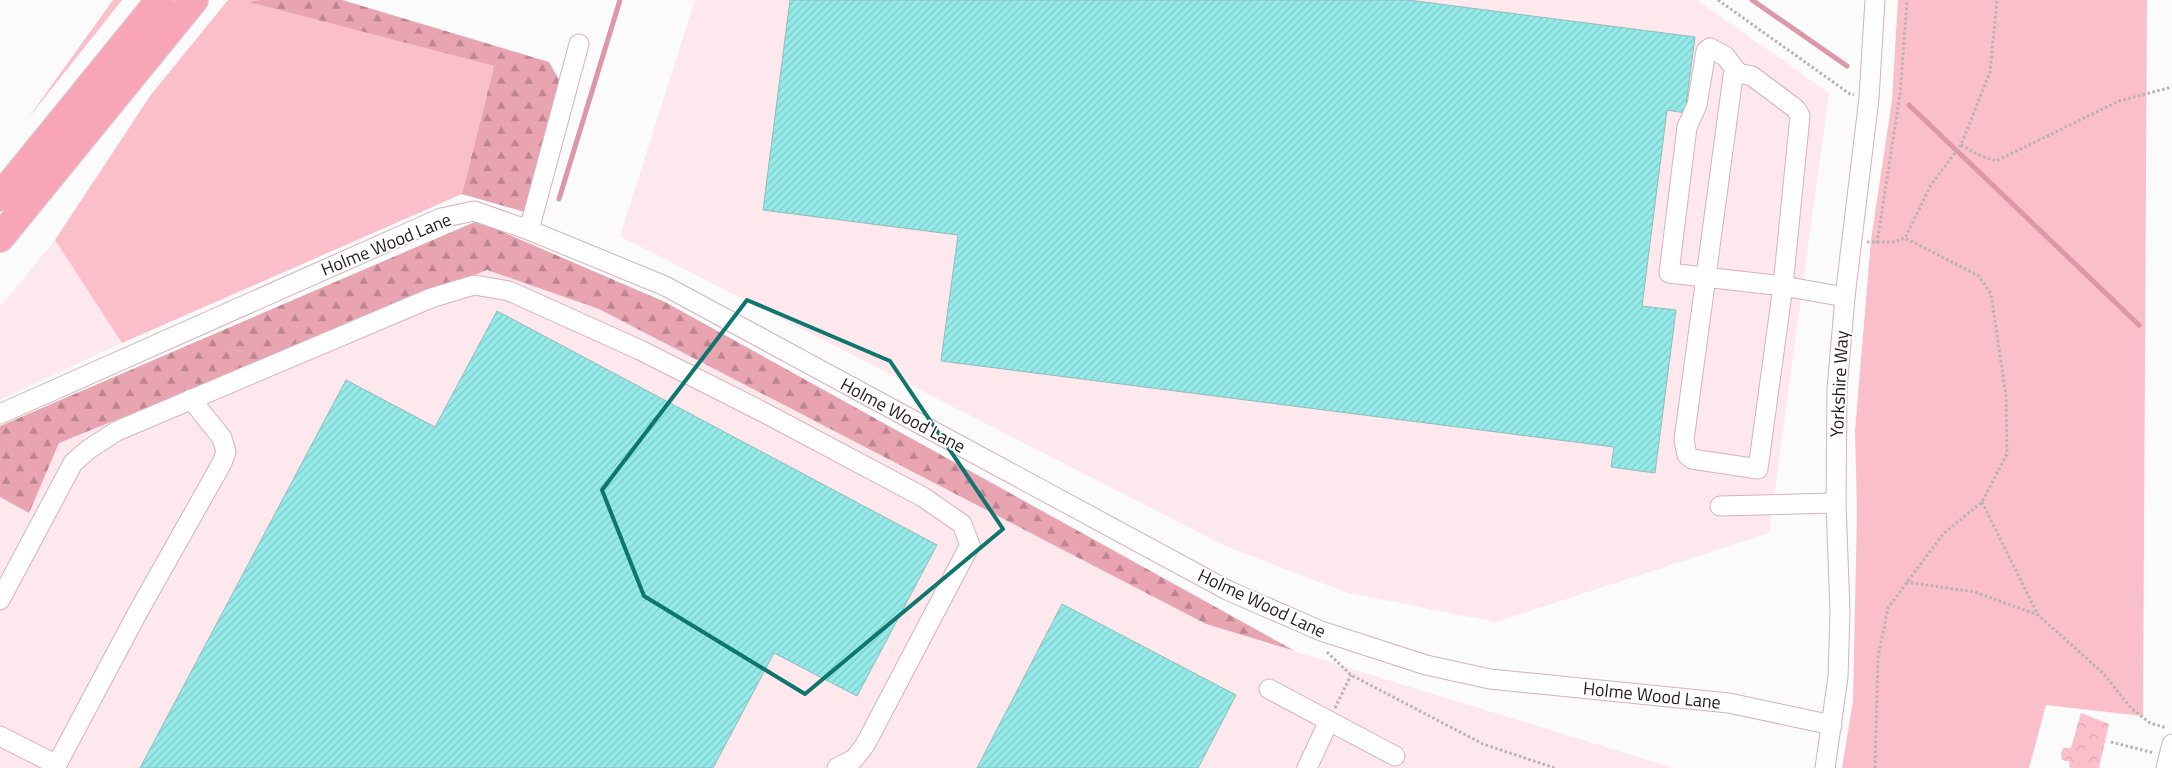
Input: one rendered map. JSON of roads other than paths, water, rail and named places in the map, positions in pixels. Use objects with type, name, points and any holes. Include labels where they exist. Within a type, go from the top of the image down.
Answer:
[{"type":"highway","points":[[0,197],[160,0]]},
{"type":"highway","points":[[0,238],[194,0]]},
{"type":"street","name":"Yorkshire Way","points":[[1825,768],[1838,677],[1840,612],[1836,503],[1837,389],[1845,297],[1870,98],[1875,0]]},
{"type":"street","points":[[529,230],[579,44]]},
{"type":"street","points":[[1738,73],[1733,76],[1706,277],[1684,440],[1687,455],[1692,459],[1758,469],[1783,286],[1800,116],[1796,110],[1752,76],[1738,73],[1725,56],[1716,50],[1708,49],[1697,105],[1687,127],[1669,273],[1706,277],[1783,286],[1845,297]]},
{"type":"street","name":"Holme Wood Lane","points":[[0,414],[442,218],[474,211],[529,230],[665,286],[1227,590],[1321,631],[1426,665],[1490,679],[1730,704],[1832,725]]},
{"type":"street","points":[[0,600],[73,463],[89,449],[117,431],[431,298],[474,285],[509,292],[640,350],[761,411],[923,497],[962,524],[970,545],[865,745],[854,759],[838,768]]},
{"type":"street","points":[[0,736],[56,766],[138,612],[222,463],[226,452],[222,438],[191,400]]},
{"type":"street","points":[[1720,506],[1836,503]]},
{"type":"street","points":[[1269,689],[1395,756]]},
{"type":"street","points":[[1307,768],[1330,721]]},
{"type":"waterway","points":[[559,199],[620,0]]},
{"type":"waterway","points":[[1752,0],[1847,66]]},
{"type":"waterway","points":[[1909,105],[2139,325]]}]
